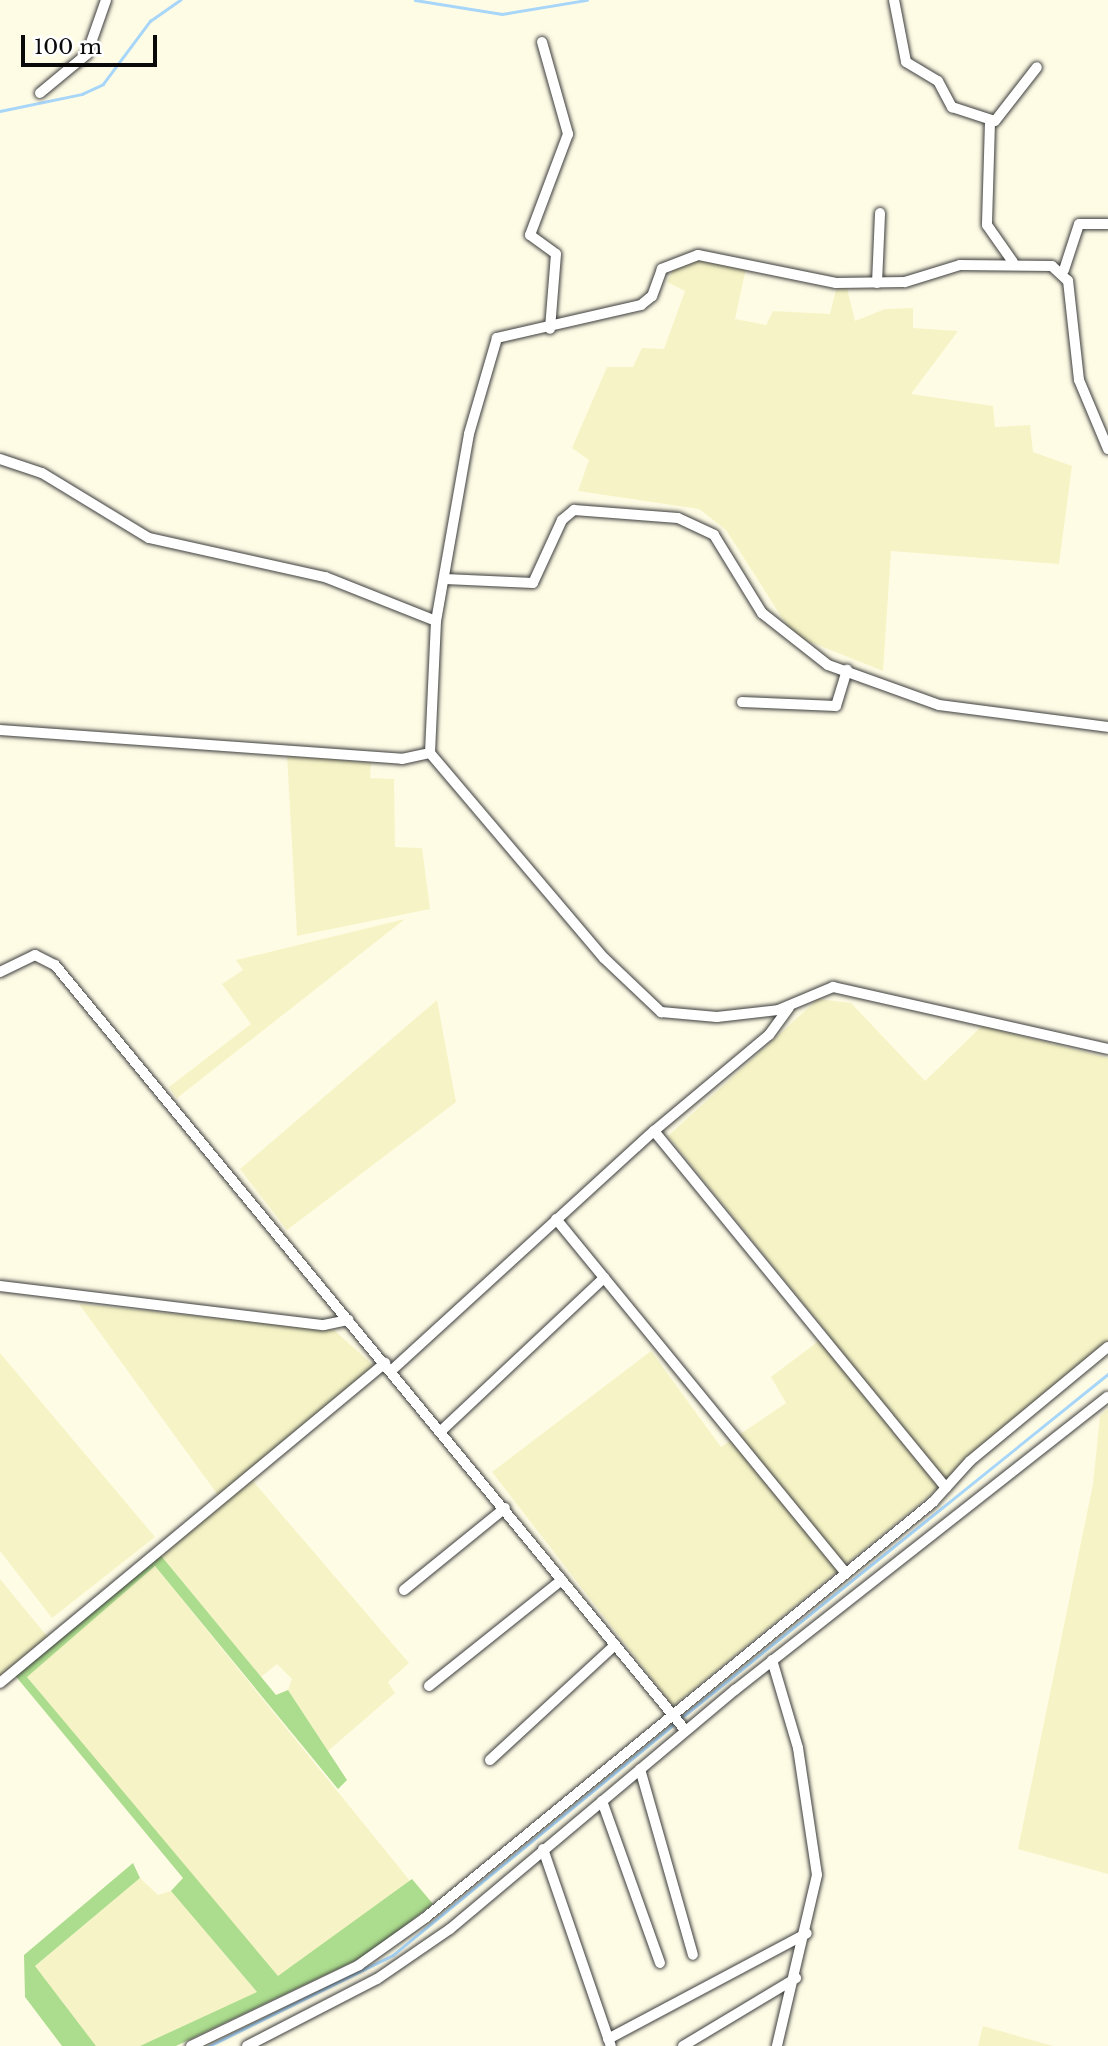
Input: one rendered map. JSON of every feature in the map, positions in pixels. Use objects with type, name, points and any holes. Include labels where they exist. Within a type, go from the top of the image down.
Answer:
[{"type":"street","points":[[40,93],[87,54],[106,0]]},
{"type":"street","points":[[894,0],[906,62],[938,81],[952,107],[990,122]]},
{"type":"street","points":[[542,42],[568,134],[530,235],[556,254],[550,329]]},
{"type":"street","points":[[990,122],[1006,111],[1037,67]]},
{"type":"street","points":[[990,122],[987,225],[1013,262]]},
{"type":"street","points":[[877,283],[880,213]]},
{"type":"street","points":[[1108,224],[1079,224],[1064,270],[1079,380],[1108,449]]},
{"type":"street","points":[[1064,270],[1013,262],[960,265],[905,282],[877,283],[805,279],[719,256],[681,257],[662,269],[647,303],[494,341],[469,433],[436,621],[430,753],[652,1008],[717,1017],[789,1007],[833,987],[1108,1049]]},
{"type":"street","points":[[0,459],[42,473],[149,538],[325,577],[436,621]]},
{"type":"street","points":[[445,579],[533,583],[562,520],[574,510],[678,518],[718,540],[762,613],[789,639],[847,670],[939,705],[1108,727]]},
{"type":"street","points":[[742,702],[836,706],[847,670]]},
{"type":"street","points":[[0,730],[376,758],[430,753]]},
{"type":"street","points":[[0,972],[35,955],[55,965],[680,1722]]},
{"type":"street","points":[[0,1683],[388,1366],[654,1131],[769,1035],[789,1007]]},
{"type":"street","points":[[654,1131],[946,1488]]},
{"type":"street","points":[[556,1219],[844,1571]]},
{"type":"street","points":[[441,1431],[604,1278]]},
{"type":"street","points":[[0,1286],[324,1325],[348,1320]]},
{"type":"street","points":[[247,2046],[403,1963],[544,1849],[640,1769],[680,1722],[844,1571],[946,1488],[970,1461],[1108,1347]]},
{"type":"street","points":[[191,2046],[384,1949],[680,1722],[772,1660],[1108,1397]]},
{"type":"street","points":[[404,1590],[505,1508]]},
{"type":"street","points":[[429,1686],[562,1580]]},
{"type":"street","points":[[489,1759],[615,1644]]},
{"type":"street","points":[[772,1660],[798,1748],[817,1875],[807,1933],[777,2046]]},
{"type":"street","points":[[640,1769],[693,1955]]},
{"type":"street","points":[[603,1801],[660,1963]]},
{"type":"street","points":[[544,1849],[609,2042],[807,1933]]},
{"type":"street","points":[[683,2046],[796,1978]]},
{"type":"shaded area","points":[[702,258],[746,268],[735,319],[766,325],[773,311],[830,314],[836,290],[847,288],[855,321],[885,309],[913,308],[913,328],[958,331],[911,394],[993,406],[995,427],[1030,425],[1033,452],[1072,466],[1059,564],[891,551],[883,671],[793,635],[726,530],[699,509],[578,491],[589,460],[572,448],[607,367],[633,367],[642,348],[664,349],[685,291],[667,282],[673,270]]},
{"type":"shaded area","points":[[287,755],[371,763],[370,778],[394,779],[395,847],[422,848],[430,909],[297,936]]},
{"type":"shaded area","points":[[405,919],[177,1098],[169,1087],[251,1024],[222,984],[243,970],[236,960]]},
{"type":"shaded area","points":[[818,999],[851,1003],[925,1081],[982,1026],[1108,1058],[1108,1349],[673,1706],[492,1472],[651,1351],[721,1447],[786,1403],[771,1377],[828,1334],[668,1136]]},
{"type":"shaded area","points":[[437,1000],[456,1102],[287,1230],[240,1169]]},
{"type":"shaded area","points":[[79,1304],[334,1330],[375,1367],[252,1480],[409,1663],[388,1682],[395,1693],[328,1751],[288,1690],[292,1679],[277,1664],[261,1677],[158,1552],[223,1502]]},
{"type":"shaded area","points":[[0,1353],[155,1537],[52,1618],[0,1551]]},
{"type":"shaded area","points":[[1108,1409],[1108,1874],[1018,1849],[1093,1484],[1100,1416]]},
{"type":"shaded area","points":[[155,1566],[410,1881],[279,1987],[24,1672]]},
{"type":"shaded area","points":[[0,1579],[51,1641],[0,1682]]},
{"type":"shaded area","points":[[140,1878],[158,1895],[171,1891],[258,1993],[140,2046],[96,2046],[35,1966]]},
{"type":"shaded area","points":[[983,2026],[1053,2046],[978,2046]]},
{"type":"green space","points":[[158,1552],[276,1695],[288,1690],[347,1780],[338,1789],[155,1566],[27,1677],[278,1976],[412,1879],[433,1904],[367,1955],[176,2046],[140,2046],[257,1992],[171,1891],[183,1878],[13,1673]]},
{"type":"green space","points":[[133,1863],[140,1878],[35,1966],[96,2046],[62,2046],[25,1997],[24,1955]]},
{"type":"waterway","points":[[0,111],[82,94],[103,84],[150,21],[180,0]]},
{"type":"waterway","points":[[415,0],[502,14],[587,0]]},
{"type":"waterway","points":[[680,1719],[1108,1374]]},
{"type":"waterway","points":[[209,2046],[393,1955],[675,1723]]}]
